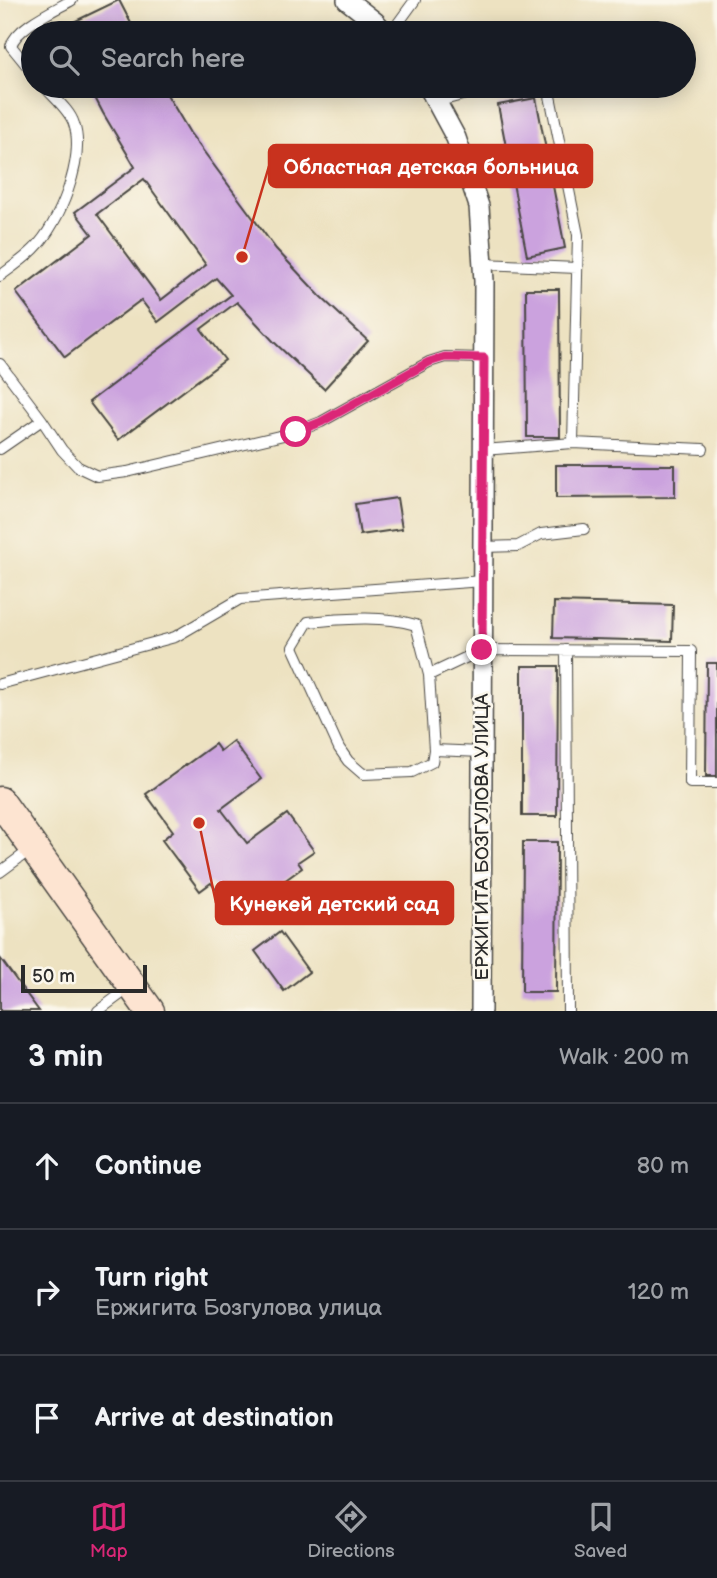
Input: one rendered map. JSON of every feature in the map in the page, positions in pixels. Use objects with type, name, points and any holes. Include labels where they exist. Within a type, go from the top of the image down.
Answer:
[{"type":"main road","points":[[0,801],[150,1011]]},
{"type":"street","points":[[347,0],[374,21]]},
{"type":"street","name":"ЕРЖИГИТА БОЗГУЛОВА УЛИЦА","points":[[434,98],[456,138],[479,206],[483,264],[481,1011]]},
{"type":"lane","points":[[38,21],[72,0]]},
{"type":"lane","points":[[400,21],[415,0]]},
{"type":"lane","points":[[21,32],[13,39],[11,46],[21,58]]},
{"type":"lane","points":[[0,276],[35,249],[54,222],[77,162],[78,136],[74,121],[54,98]]},
{"type":"lane","points":[[550,98],[578,235],[573,443]]},
{"type":"lane","points":[[483,264],[577,268]]},
{"type":"lane","points":[[0,364],[43,420],[62,450],[78,467],[97,476],[296,432],[321,422],[429,362],[445,357],[484,358]]},
{"type":"lane","points":[[0,449],[43,420]]},
{"type":"lane","points":[[483,450],[573,443],[703,449]]},
{"type":"lane","points":[[483,547],[518,546],[541,534],[584,529]]},
{"type":"lane","points":[[0,684],[175,637],[240,599],[483,581]]},
{"type":"lane","points":[[360,618],[404,621],[416,625],[429,675],[434,750],[432,762],[412,772],[363,774],[348,761],[339,748],[293,647],[308,622],[360,618]]},
{"type":"lane","points":[[429,675],[482,650],[691,651],[690,783],[717,783]]},
{"type":"lane","points":[[566,650],[568,1011]]},
{"type":"lane","points":[[434,750],[482,752]]},
{"type":"lane","points":[[0,872],[33,848]]},
{"type":"lane","points":[[98,1011],[132,986]]},
{"type":"building","points":[[119,0],[130,21],[76,21]]},
{"type":"building","points":[[95,98],[169,98],[190,133],[276,249],[320,296],[368,341],[324,389],[274,342],[237,302],[201,329],[225,360],[118,440],[89,402],[231,295],[216,278],[158,322],[141,300],[65,357],[16,292],[92,234],[75,212],[135,167]],"holes":[[[144,179],[206,265],[161,300],[97,214]]]},
{"type":"building","points":[[536,98],[565,248],[527,256],[498,105]]},
{"type":"building","points":[[526,289],[559,289],[560,437],[527,437]]},
{"type":"building","points":[[556,465],[675,465],[675,497],[556,498]]},
{"type":"building","points":[[397,498],[402,529],[360,535],[355,504]]},
{"type":"building","points":[[554,602],[673,605],[672,641],[553,638]]},
{"type":"building","points":[[707,663],[717,663],[717,776],[706,776]]},
{"type":"building","points":[[522,666],[558,666],[557,816],[522,816]]},
{"type":"building","points":[[233,741],[261,779],[221,809],[247,843],[287,814],[314,851],[298,862],[302,868],[236,916],[211,883],[200,891],[162,840],[173,831],[146,794],[215,744],[220,751]]},
{"type":"building","points":[[523,842],[557,842],[556,992],[522,992]]},
{"type":"building","points":[[280,932],[309,972],[284,991],[255,951]]},
{"type":"building","points":[[0,958],[39,1011],[0,1011]]},
{"type":"place","name":"Областная детская больница","points":[[242,257]]},
{"type":"place","name":"Кунекей детский сад","points":[[199,823]]},
{"type":"route","points":[[296,432],[321,422],[429,362],[445,357],[484,358],[482,650]]}]
